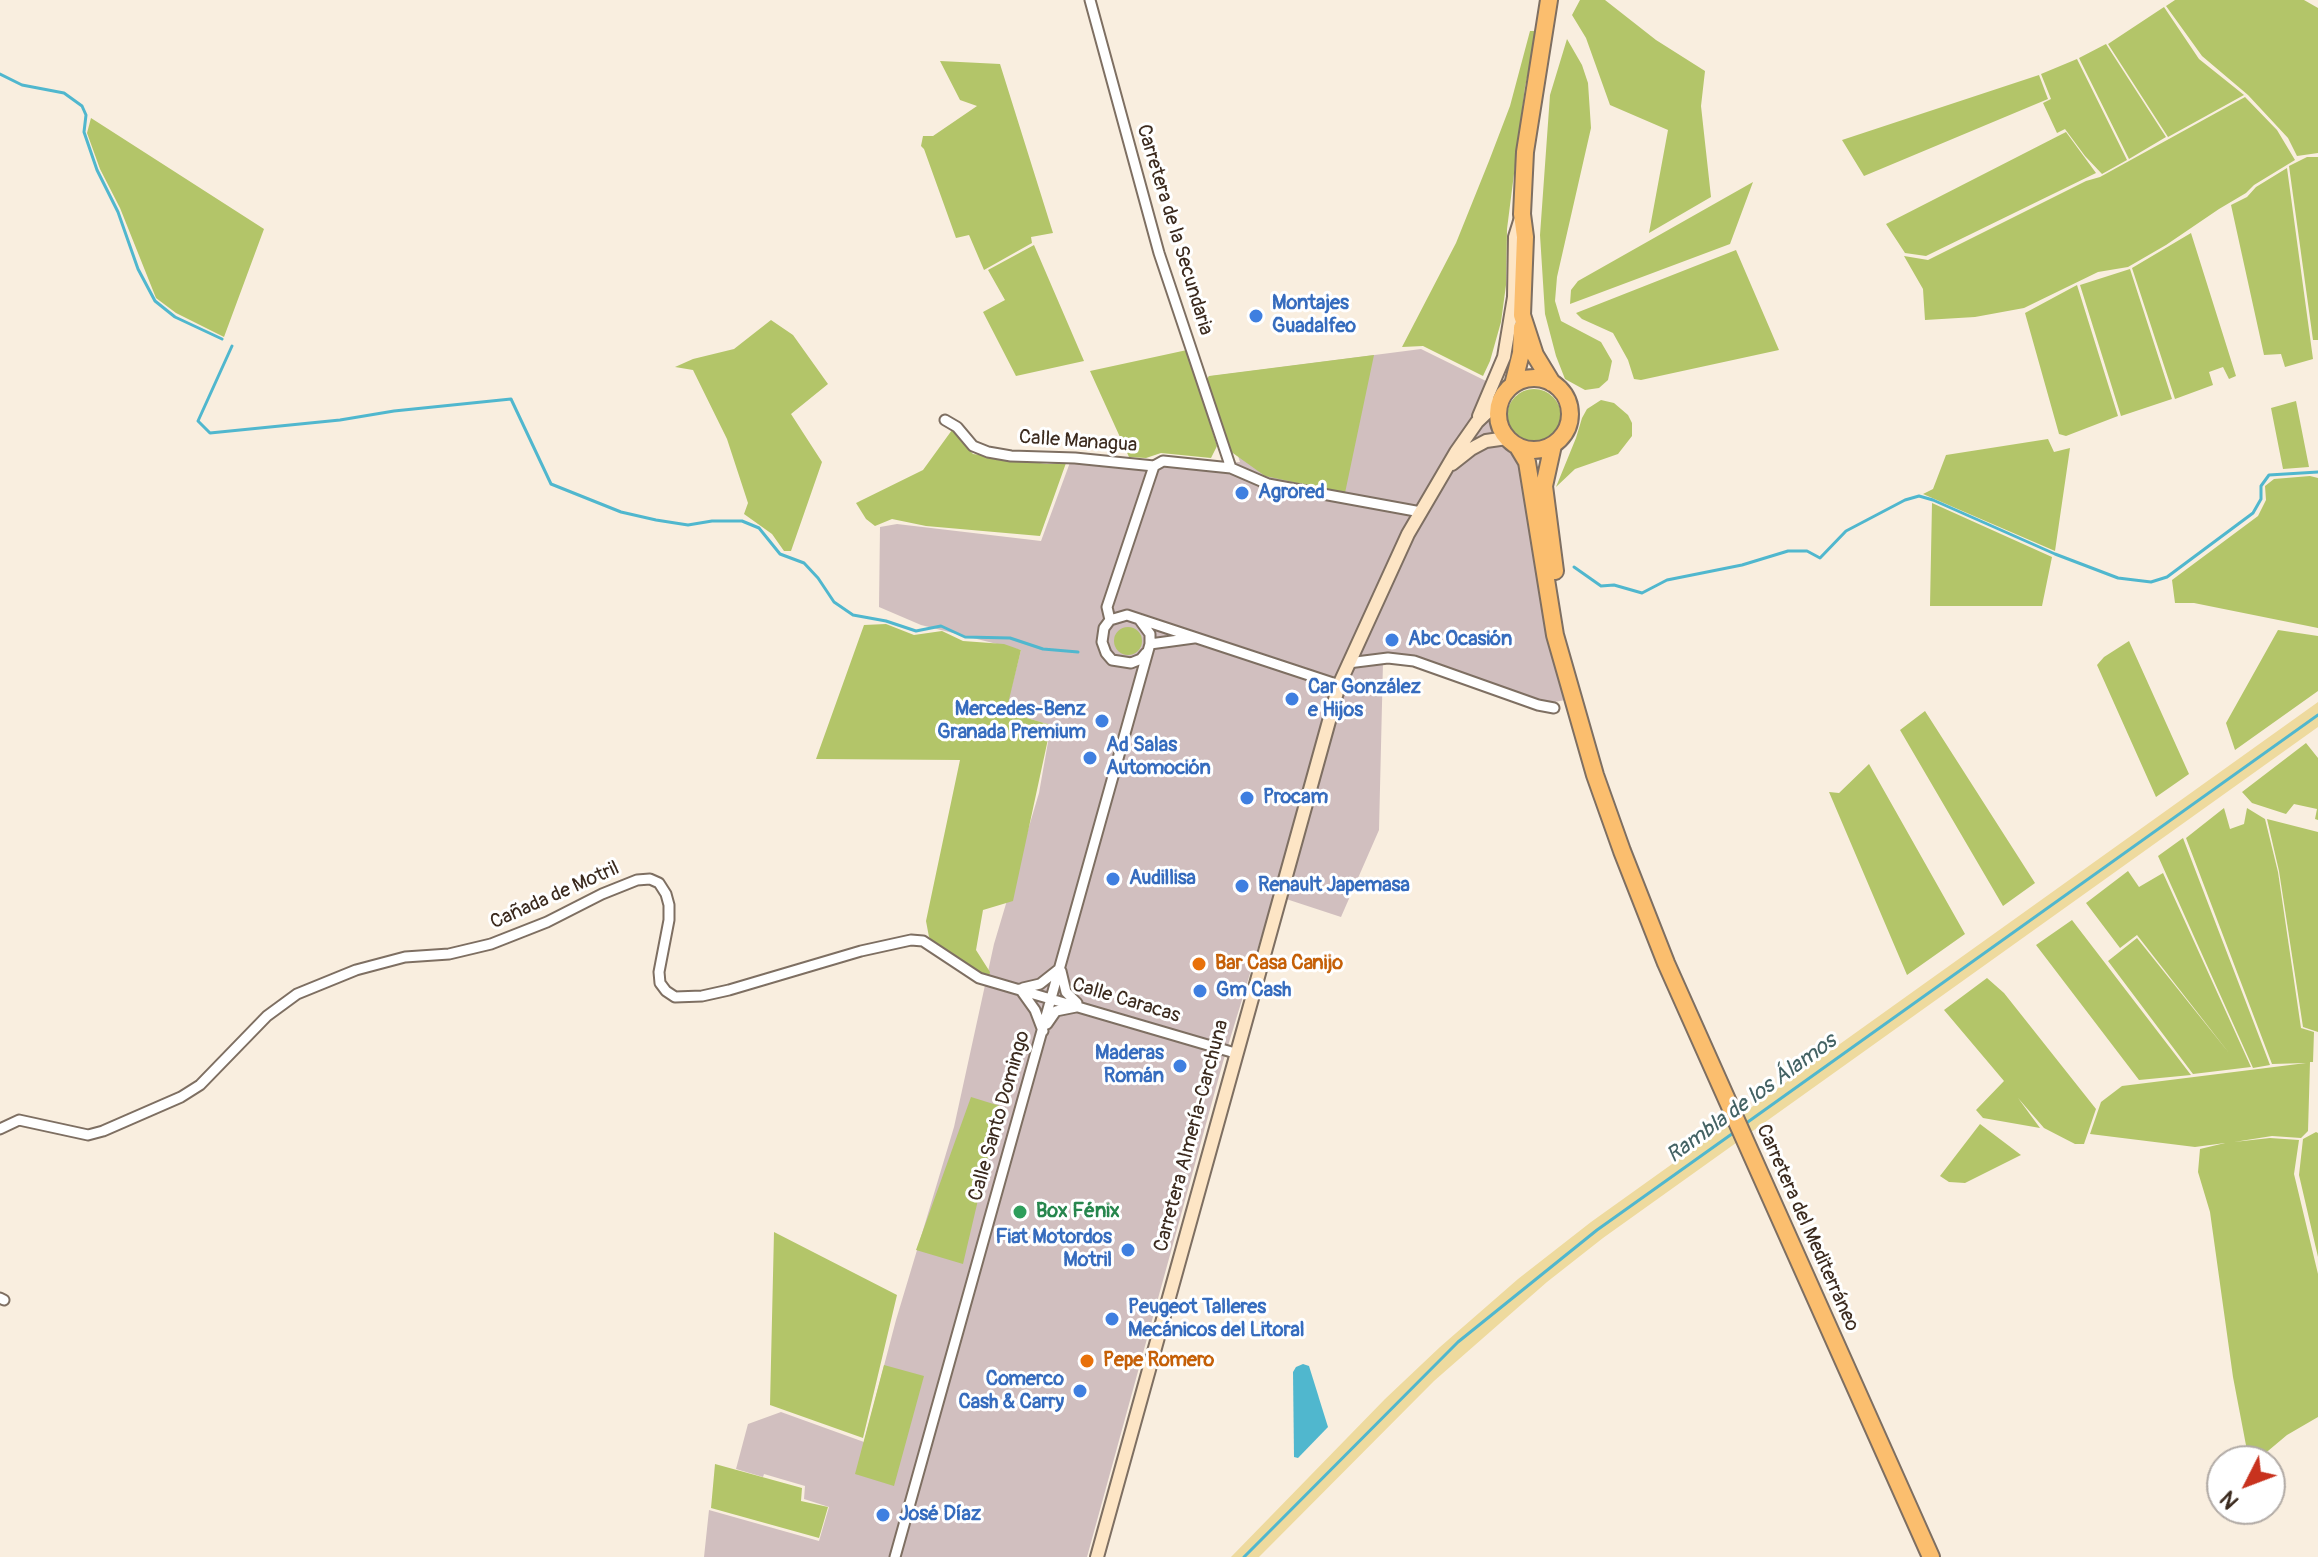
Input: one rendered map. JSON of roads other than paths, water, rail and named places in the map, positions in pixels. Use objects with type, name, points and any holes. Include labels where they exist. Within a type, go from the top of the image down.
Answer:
[{"type":"highway","points":[[1522,315],[1535,355],[1552,383],[1566,397],[1570,417],[1562,438],[1553,445],[1530,451],[1513,443],[1498,419],[1501,399],[1513,385],[1521,353],[1525,152],[1549,0]]},
{"type":"highway","points":[[1513,385],[1533,378],[1552,383]]},
{"type":"highway","name":"Carretera del Mediterráneo","points":[[1513,443],[1527,462],[1555,635],[1595,775],[1622,851],[1666,963],[1931,1557]]},
{"type":"highway","name":"Carretera del Mediterráneo","points":[[1553,445],[1544,486],[1571,688]]},
{"type":"main road","points":[[1477,422],[1504,357],[1514,297],[1515,237],[1522,214]]},
{"type":"main road","points":[[1477,422],[1501,399]]},
{"type":"main road","name":"Carretera Almería-Carchuna","points":[[1097,1557],[1339,685],[1399,552],[1456,452],[1477,422]]},
{"type":"main road","points":[[1450,466],[1486,441],[1513,443]]},
{"type":"street","name":"Carretera de la Secundaria","points":[[1090,0],[1159,253],[1231,468]]},
{"type":"street","name":"Calle Managua","points":[[945,420],[957,427],[973,446],[988,452],[1154,466],[1107,607],[1110,620]]},
{"type":"street","points":[[1154,466],[1163,461],[1231,468],[1268,484],[1421,512]]},
{"type":"street","points":[[1139,619],[1150,634],[1149,647],[1141,659],[1120,663],[1106,653],[1102,634],[1110,620],[1127,615],[1339,685]]},
{"type":"street","points":[[1149,647],[1197,637]]},
{"type":"street","name":"Calle Santo Domingo","points":[[895,1557],[1149,647]]},
{"type":"street","points":[[1348,663],[1388,658],[1414,661],[1554,708]]},
{"type":"street","points":[[1131,663],[1137,684]]},
{"type":"street","name":"Cañada de Motril","points":[[0,1129],[19,1120],[88,1135],[103,1131],[181,1097],[200,1085],[267,1016],[297,994],[356,970],[405,957],[449,954],[491,944],[537,927],[637,880],[650,879],[659,883],[666,894],[669,920],[659,972],[660,983],[675,997],[702,996],[729,990],[861,951],[911,940],[923,941],[979,978],[1052,998]]},
{"type":"street","points":[[1043,1031],[1035,1010],[1020,989],[1040,984],[1060,968],[1066,992],[1081,1007]]},
{"type":"street","name":"Calle Caracas","points":[[1052,998],[1235,1053]]},
{"type":"street","points":[[1043,1031],[1056,1011],[1081,1007]]},
{"type":"water","points":[[1303,1364],[1309,1366],[1328,1427],[1298,1458],[1294,1457],[1293,1372]]},
{"type":"waterway","points":[[0,74],[22,85],[64,93],[82,106],[86,115],[84,132],[97,170],[118,212],[138,269],[155,301],[175,317],[222,339]]},
{"type":"waterway","points":[[232,346],[198,421],[210,433],[511,399],[551,484],[621,512],[656,520],[688,525],[742,521],[759,528],[780,554],[804,563],[834,602],[853,615],[916,631],[941,626],[965,637],[1010,638],[1043,649],[1078,652]]},
{"type":"waterway","points":[[1574,567],[1601,586],[1614,585],[1642,593],[1667,580],[1742,565],[1788,551],[1807,551],[1820,558],[1846,531],[1905,500],[1919,496],[2118,578],[2151,582],[2167,577],[2253,513],[2261,499],[2261,486],[2269,475],[2318,472]]},
{"type":"waterway","name":"Rambla de los Álamos","points":[[1745,1124],[2318,715]]},
{"type":"waterway","name":"Rambla de los Álamos","points":[[1244,1557],[1458,1342],[1597,1230],[1736,1131]]},
{"type":"place","name":"Montajes Guadalfeo","points":[[1256,316]]},
{"type":"place","name":"Agrored","points":[[1242,493]]},
{"type":"place","name":"Abc Ocasión","points":[[1392,640]]},
{"type":"place","name":"Car González e Hijos","points":[[1292,699]]},
{"type":"place","name":"Mercedes-Benz Granada Premium","points":[[1102,721]]},
{"type":"place","name":"Ad Salas Automoción","points":[[1090,758]]},
{"type":"place","name":"Procam","points":[[1247,798]]},
{"type":"place","name":"Audillisa","points":[[1113,879]]},
{"type":"place","name":"Renault Japemasa","points":[[1242,886]]},
{"type":"place","name":"Bar Casa Canijo","points":[[1199,964]]},
{"type":"place","name":"Gm Cash","points":[[1200,991]]},
{"type":"place","name":"Maderas Román","points":[[1180,1066]]},
{"type":"place","name":"Box Fénix","points":[[1020,1212]]},
{"type":"place","name":"Fiat Motordos Motril","points":[[1128,1250]]},
{"type":"place","name":"Peugeot Talleres Mecánicos del Litoral","points":[[1112,1319]]},
{"type":"place","name":"Pepe Romero","points":[[1087,1361]]},
{"type":"place","name":"Comerco Cash & Carry","points":[[1080,1391]]},
{"type":"place","name":"José Díaz","points":[[883,1515]]}]
